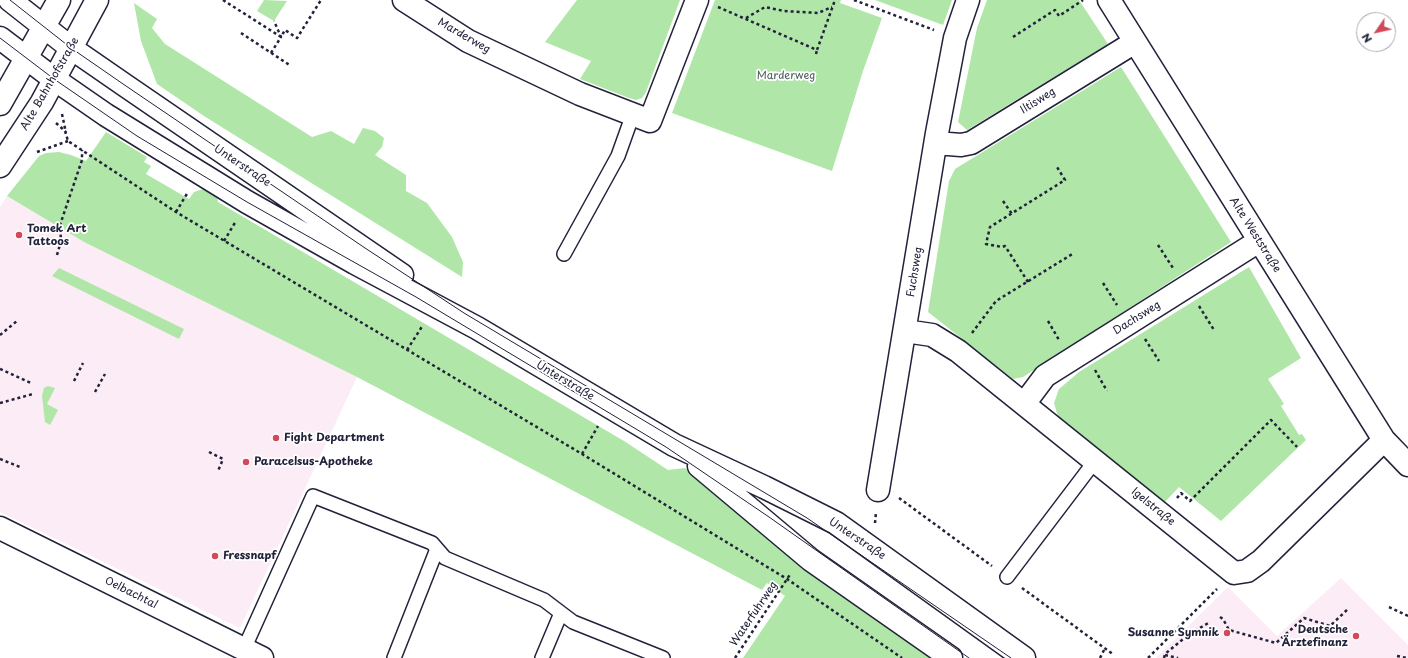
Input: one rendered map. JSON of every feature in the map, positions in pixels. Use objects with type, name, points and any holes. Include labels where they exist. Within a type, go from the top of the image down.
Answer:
[{"type":"street","name":"Unterstraße","points":[[10,0],[72,48],[365,248],[477,328]]},
{"type":"street","points":[[0,104],[59,0]]},
{"type":"street","name":"Alte Bahnhofstraße","points":[[0,166],[37,110],[97,0]]},
{"type":"street","name":"Marderweg","points":[[404,0],[468,41],[580,94],[650,121],[704,2]]},
{"type":"street","name":"Fuchsweg","points":[[878,490],[955,38],[968,0]]},
{"type":"street","name":"Alte Weststraße","points":[[1109,0],[1384,440],[1408,465]]},
{"type":"street","name":"Unterstraße","points":[[0,38],[54,79],[137,136],[242,198],[477,328],[674,445],[764,487],[836,524],[866,543],[1024,658]]},
{"type":"street","name":"Iltisweg","points":[[936,143],[961,145],[971,143],[1135,42]]},
{"type":"street","name":"Dachsweg","points":[[1024,404],[1045,376],[1260,241]]},
{"type":"street","name":"Igelstraße","points":[[905,331],[932,335],[958,351],[1234,573]]},
{"type":"street","points":[[1234,573],[1247,571],[1261,561],[1384,440]]},
{"type":"street","name":"Unterstraße","points":[[674,445],[811,560],[951,658]]},
{"type":"street","name":"Oelbachtal","points":[[0,528],[253,654]]},
{"type":"lane","points":[[564,254],[618,156],[633,114]]},
{"type":"lane","points":[[1007,577],[1095,461]]},
{"type":"lane","points":[[253,654],[313,496],[432,543],[445,558],[544,600],[573,622],[663,658]]},
{"type":"lane","points":[[394,658],[437,549]]},
{"type":"lane","points":[[542,658],[561,613]]},
{"type":"path","points":[[223,0],[281,37]]},
{"type":"path","points":[[271,53],[286,30],[298,38],[321,0]]},
{"type":"path","points":[[816,54],[835,0]]},
{"type":"path","points":[[854,0],[955,38]]},
{"type":"path","points":[[1013,37],[1055,10],[1059,16],[1084,0]]},
{"type":"path","points":[[704,2],[817,50]]},
{"type":"path","points":[[746,19],[765,7],[784,11],[818,13],[832,7]]},
{"type":"path","points":[[274,21],[281,37]]},
{"type":"path","points":[[241,33],[291,66]]},
{"type":"path","points":[[68,141],[176,212],[582,454],[787,579],[902,658]]},
{"type":"path","points":[[57,255],[61,241],[60,225],[82,160],[82,150]]},
{"type":"path","points":[[1028,282],[1005,246],[1002,247],[986,244],[990,227],[1065,180],[1057,167]]},
{"type":"path","points":[[1003,201],[1012,214]]},
{"type":"path","points":[[1158,245],[1214,330]]},
{"type":"path","points":[[958,351],[996,302],[1074,253]]},
{"type":"path","points":[[407,350],[435,306]]},
{"type":"path","points":[[0,334],[17,321]]},
{"type":"path","points":[[74,381],[83,363]]},
{"type":"path","points":[[0,369],[31,383]]},
{"type":"path","points":[[96,392],[105,374]]},
{"type":"path","points":[[0,403],[33,394]]},
{"type":"path","points":[[582,454],[609,407]]},
{"type":"path","points":[[1161,514],[1181,493],[1190,501],[1271,420],[1297,447]]},
{"type":"path","points":[[209,452],[223,459],[218,471]]},
{"type":"path","points":[[0,459],[20,467]]},
{"type":"path","points":[[866,543],[874,532],[878,490]]},
{"type":"path","points":[[1148,658],[1234,573]]},
{"type":"path","name":"Waterfuhrweg","points":[[735,658],[787,579]]},
{"type":"path","points":[[1389,607],[1408,616]]},
{"type":"path","points":[[1220,617],[1223,619],[1229,630],[1276,643],[1304,618],[1330,626],[1349,608]]},
{"type":"path","points":[[1165,656],[1188,635],[1210,622]]},
{"type":"path","points":[[1226,633],[1229,630]]},
{"type":"path","points":[[1100,658],[1105,648]]},
{"type":"path","points":[[1165,656],[1178,658]]},
{"type":"path","points":[[1396,656],[1407,658]]},
{"type":"shaded area","points":[[7,196],[84,242],[357,377],[240,628],[0,512],[0,207]]},
{"type":"shaded area","points":[[1341,578],[1408,645],[1408,658],[1156,658],[1228,587],[1277,636]]},
{"type":"green space","points":[[264,0],[287,1],[274,21],[257,11]]},
{"type":"green space","points":[[577,0],[680,0],[646,92],[642,98],[636,100],[629,98],[580,79],[591,61],[545,42]]},
{"type":"green space","name":"Marderweg","points":[[715,0],[841,0],[840,3],[882,18],[863,71],[832,171],[672,113]]},
{"type":"green space","points":[[875,0],[952,0],[943,25]]},
{"type":"green space","points":[[987,0],[1079,0],[1108,44],[967,130],[958,122],[977,28]]},
{"type":"green space","points":[[134,3],[157,19],[152,28],[165,44],[312,137],[331,131],[354,144],[363,128],[375,131],[384,138],[382,147],[375,155],[406,175],[406,191],[427,203],[452,237],[463,262],[462,277],[204,116],[157,84],[141,41]]},
{"type":"green space","points":[[1121,67],[1231,242],[1023,377],[1013,379],[928,312],[949,181],[955,169]]},
{"type":"green space","points":[[106,132],[147,157],[144,162],[151,166],[146,174],[189,199],[194,192],[209,187],[216,190],[218,202],[624,441],[668,470],[685,468],[728,498],[940,658],[743,658],[785,596],[767,583],[762,590],[357,377],[84,242],[7,196],[39,156],[46,153],[59,152],[86,161]]},
{"type":"green space","points":[[1249,267],[1301,358],[1268,379],[1284,404],[1281,406],[1299,435],[1302,434],[1306,440],[1221,521],[1179,487],[1164,503],[1058,417],[1054,403],[1059,389],[1079,372]]},
{"type":"green space","points":[[59,268],[184,329],[179,339],[52,276]]},
{"type":"green space","points":[[48,386],[55,388],[47,404],[58,410],[50,425],[45,422],[42,396],[44,388]]},
{"type":"tram line","points":[[10,0],[71,48],[365,248],[464,313],[807,518],[1011,658]]},
{"type":"tram line","points":[[0,38],[54,79],[137,136],[247,202],[416,297],[666,447],[769,517],[969,658]]},
{"type":"place","name":"Tomek Art Tattoos","points":[[19,235]]},
{"type":"place","name":"Fight Department","points":[[276,438]]},
{"type":"place","name":"Paracelsus-Apotheke","points":[[246,462]]},
{"type":"place","name":"Fressnapf","points":[[215,556]]},
{"type":"place","name":"Susanne Symnik","points":[[1227,633]]},
{"type":"place","name":"Deutsche Ärztefinanz","points":[[1356,636]]}]
